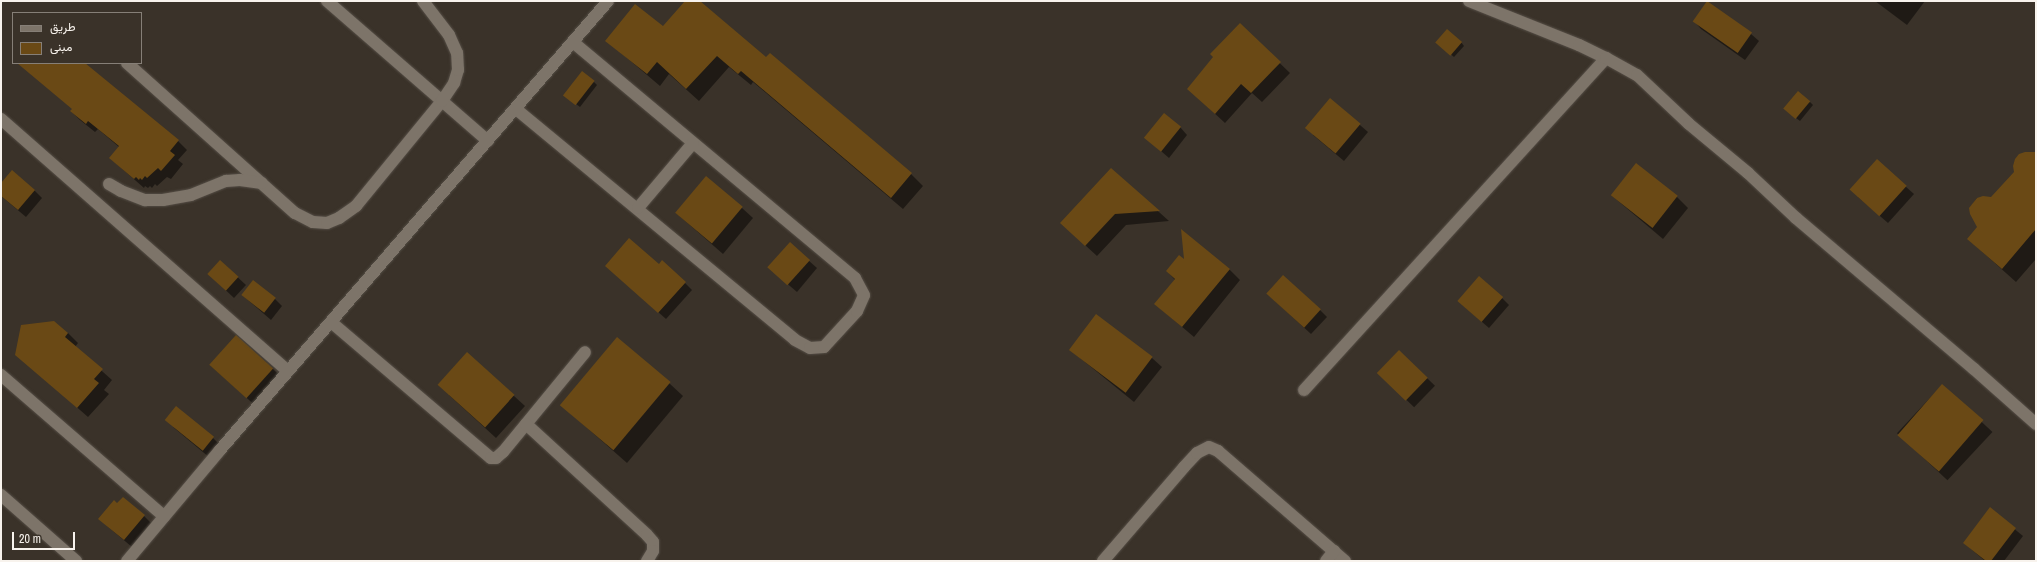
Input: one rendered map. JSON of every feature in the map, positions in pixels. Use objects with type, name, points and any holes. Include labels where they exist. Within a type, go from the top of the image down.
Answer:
[{"type":"street","points":[[327,1],[488,141]]},
{"type":"street","points":[[128,64],[295,213],[313,222],[327,223],[340,218],[356,206],[442,102],[454,83],[458,70],[458,53],[449,35],[423,1]]},
{"type":"street","points":[[127,561],[288,371],[608,1]]},
{"type":"street","points":[[1469,1],[1606,58],[1637,75],[1690,124],[1748,173],[1796,218],[1974,369],[2036,424]]},
{"type":"street","points":[[516,109],[638,208],[795,340],[810,348],[824,347],[857,311],[864,295],[855,278],[573,42]]},
{"type":"street","points":[[1304,390],[1606,58]]},
{"type":"street","points":[[1,119],[288,371]]},
{"type":"street","points":[[638,208],[693,143]]},
{"type":"street","points":[[109,184],[121,191],[145,200],[163,200],[191,195],[226,181],[240,180],[262,183]]},
{"type":"street","points":[[331,322],[491,458],[496,458],[503,452],[585,352]]},
{"type":"street","points":[[1,375],[164,516]]},
{"type":"street","points":[[526,424],[647,535],[653,542],[653,551],[647,561]]},
{"type":"street","points":[[1103,561],[1197,453],[1209,447],[1218,451],[1345,561]]},
{"type":"street","points":[[1,495],[76,561]]},
{"type":"street","points":[[1326,561],[1334,551]]},
{"type":"building","points":[[685,1],[700,1],[766,57],[770,53],[912,173],[891,198],[741,71],[738,74],[717,56],[686,89],[657,62],[647,74],[605,41],[635,4],[663,26]]},
{"type":"building","points":[[1707,1],[1752,33],[1738,53],[1693,21]]},
{"type":"building","points":[[1240,23],[1281,62],[1251,93],[1241,84],[1215,114],[1187,89],[1213,57],[1210,54]]},
{"type":"building","points":[[1447,29],[1462,42],[1450,56],[1435,43]]},
{"type":"building","points":[[18,64],[86,64],[179,140],[170,151],[175,155],[161,171],[158,168],[147,178],[145,176],[142,180],[140,178],[139,180],[136,177],[134,179],[109,158],[119,146],[88,121],[86,124],[70,111],[72,109]]},
{"type":"building","points":[[582,71],[595,81],[576,105],[563,95]]},
{"type":"building","points":[[1798,91],[1810,101],[1795,119],[1783,109]]},
{"type":"building","points":[[1330,98],[1361,124],[1336,154],[1305,128]]},
{"type":"building","points":[[1164,113],[1181,127],[1161,152],[1144,138]]},
{"type":"building","points":[[2025,152],[2036,152],[2036,229],[2002,269],[1967,239],[1977,227],[1970,214],[1969,208],[1977,198],[1983,196],[1991,197],[2014,172],[2013,166],[2015,159],[2019,154]]},
{"type":"building","points":[[1877,159],[1907,186],[1879,216],[1850,189]]},
{"type":"building","points":[[1636,163],[1678,196],[1653,228],[1611,195]]},
{"type":"building","points":[[1111,168],[1160,211],[1115,214],[1085,246],[1060,223]]},
{"type":"building","points":[[12,170],[35,190],[18,210],[1,196],[1,183]]},
{"type":"building","points":[[706,176],[743,207],[712,244],[675,213]]},
{"type":"building","points":[[1181,229],[1230,269],[1182,327],[1154,304],[1175,279],[1166,271],[1179,255],[1184,259]]},
{"type":"building","points":[[629,238],[659,264],[662,260],[686,282],[658,313],[605,266]]},
{"type":"building","points":[[790,242],[810,260],[787,285],[767,267]]},
{"type":"building","points":[[220,260],[239,277],[226,291],[207,274]]},
{"type":"building","points":[[1283,275],[1321,309],[1304,328],[1266,294]]},
{"type":"building","points":[[1479,276],[1503,297],[1482,322],[1457,301]]},
{"type":"building","points":[[253,280],[276,298],[264,313],[241,295]]},
{"type":"building","points":[[1096,314],[1153,357],[1126,393],[1069,350]]},
{"type":"building","points":[[54,321],[68,333],[65,337],[103,369],[94,379],[99,383],[77,408],[15,355],[21,325]]},
{"type":"building","points":[[236,335],[273,368],[246,398],[209,365]]},
{"type":"building","points":[[617,337],[671,382],[613,450],[560,405]]},
{"type":"building","points":[[1399,350],[1428,378],[1406,401],[1377,373]]},
{"type":"building","points":[[467,352],[515,395],[485,428],[438,385]]},
{"type":"building","points":[[1942,384],[1984,420],[1939,471],[1897,435]]},
{"type":"building","points":[[176,406],[214,437],[203,451],[165,420]]},
{"type":"building","points":[[123,497],[145,515],[124,540],[98,519],[114,500],[117,503]]},
{"type":"building","points":[[1990,507],[2016,528],[1991,561],[1986,561],[1963,543]]}]
